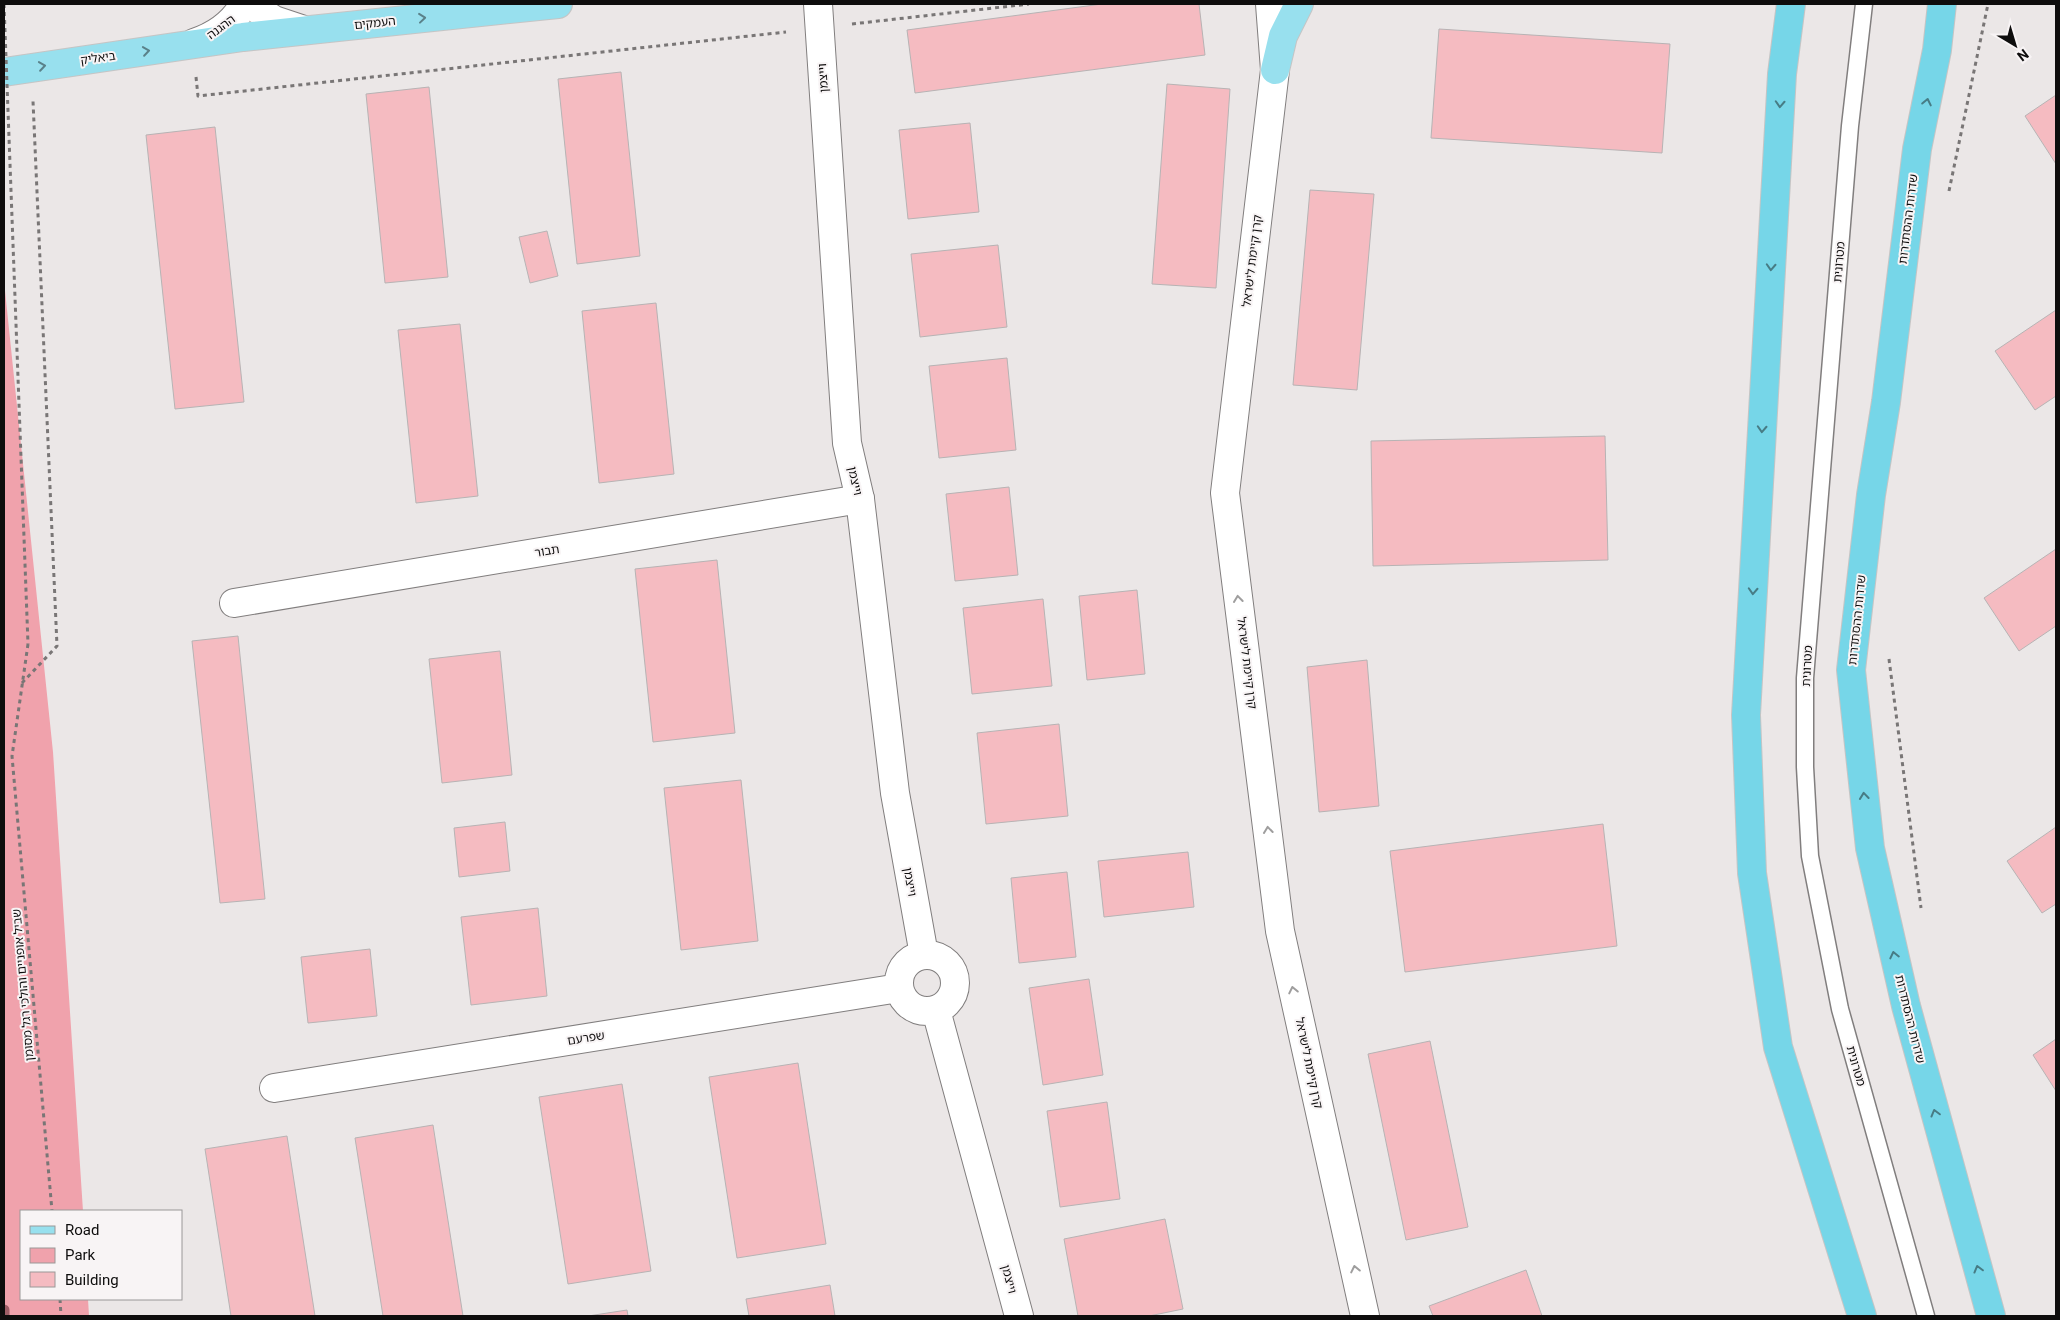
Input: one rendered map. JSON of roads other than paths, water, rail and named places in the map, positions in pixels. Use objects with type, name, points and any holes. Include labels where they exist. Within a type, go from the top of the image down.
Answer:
[{"type":"highway","points":[[1773,4],[1782,74]]},
{"type":"highway","points":[[1791,4],[1782,74],[1746,715],[1752,873],[1778,1047],[1862,1316]]},
{"type":"highway","name":"שדרות ההסתדרות","points":[[1942,4],[1937,50],[1917,149],[1851,670],[1870,848],[1906,1006],[1991,1316]]},
{"type":"highway","points":[[1937,50],[1956,4]]},
{"type":"main road","name":"העמקים","points":[[193,44],[304,30],[558,4]]},
{"type":"main road","points":[[1275,70],[1283,36],[1299,4]]},
{"type":"main road","name":"ביאליק","points":[[4,72],[193,44]]},
{"type":"street","name":"ההגנה","points":[[193,44],[223,29],[240,12],[244,4]]},
{"type":"street","points":[[250,4],[274,20],[304,30]]},
{"type":"street","name":"קרן קיימת לישראל","points":[[1270,4],[1275,70],[1225,494],[1280,931],[1365,1316]]},
{"type":"street","name":"וייצמן","points":[[819,16],[847,442],[860,499],[895,793],[924,956]]},
{"type":"street","name":"תבור","points":[[234,602],[860,499]]},
{"type":"street","points":[[924,956],[933,956],[948,964],[955,980],[951,998],[936,1010],[917,1010],[903,998],[899,988],[899,979],[908,963],[915,958],[924,956]]},
{"type":"street","name":"שפרעם","points":[[274,1088],[899,988]]},
{"type":"street","name":"וייצמן","points":[[936,1010],[1020,1316]]},
{"type":"lane","name":"מטרונית","points":[[1864,4],[1850,126],[1805,678],[1805,767],[1810,856],[1840,1009],[1926,1316]]},
{"type":"waterway","points":[[4,1310],[4,1316]]}]
